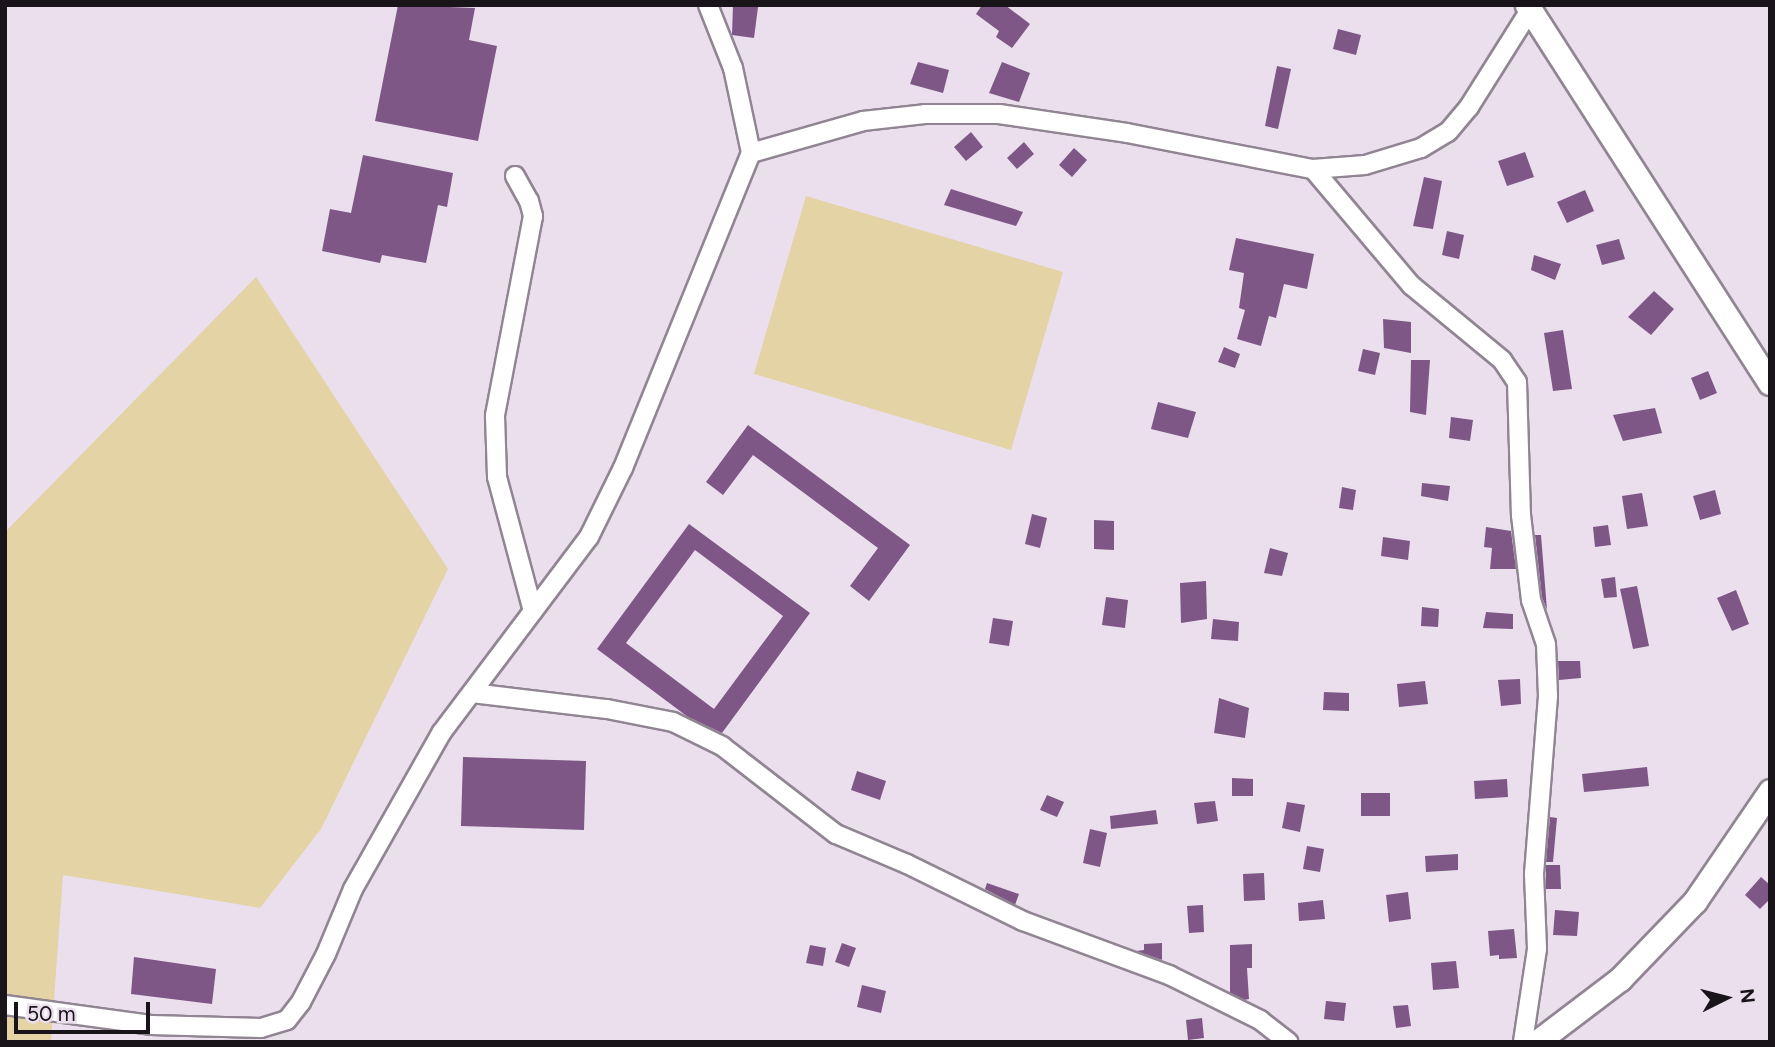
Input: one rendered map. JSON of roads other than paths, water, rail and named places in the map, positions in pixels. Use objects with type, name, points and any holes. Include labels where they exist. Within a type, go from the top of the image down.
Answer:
[{"type":"street","points":[[5,1005],[151,1025],[261,1028],[286,1020],[301,1002],[326,954],[353,889],[442,732],[589,537],[623,468],[751,153],[733,68],[708,5]]},
{"type":"street","points":[[751,153],[863,121],[925,114],[999,114],[1127,133],[1313,169],[1365,165],[1421,148],[1448,132],[1469,107],[1529,8],[1770,383]]},
{"type":"street","points":[[1313,169],[1411,285],[1502,360],[1517,382],[1521,514],[1531,600],[1546,644],[1548,696],[1534,874],[1537,949],[1523,1042]]},
{"type":"street","points":[[515,176],[529,201],[533,216],[495,416],[497,465],[511,536],[533,611]]},
{"type":"street","points":[[472,693],[607,709],[673,722],[722,746],[836,834],[908,864],[1023,921],[1169,975],[1260,1020],[1288,1042]]},
{"type":"street","points":[[1537,1042],[1620,979],[1695,901],[1770,791]]}]
